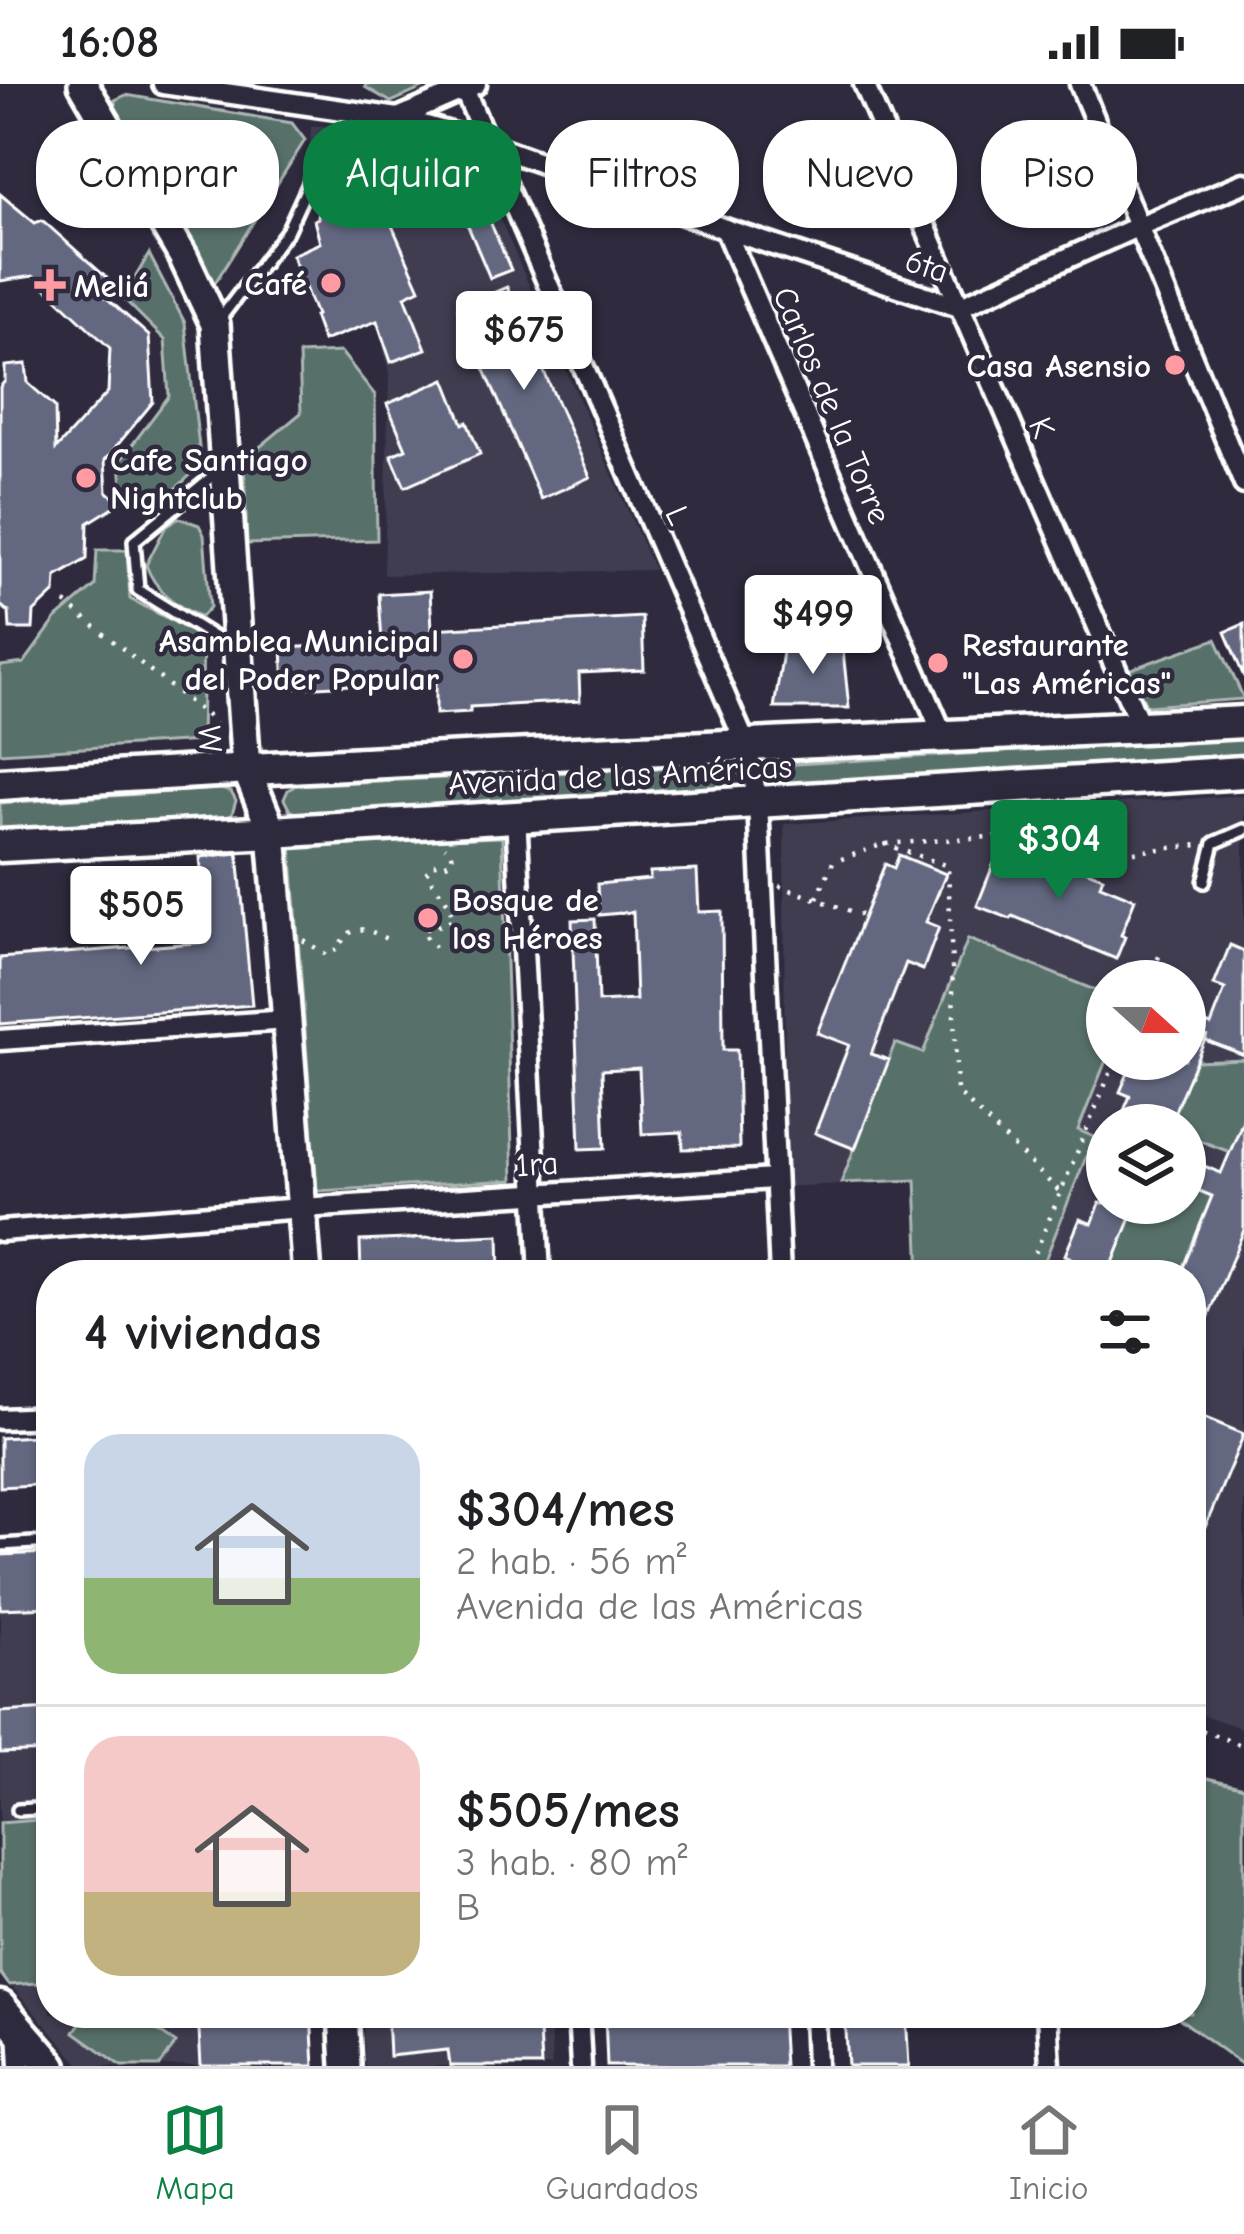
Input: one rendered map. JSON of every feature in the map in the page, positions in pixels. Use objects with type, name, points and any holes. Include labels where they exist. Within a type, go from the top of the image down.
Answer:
[{"type":"main road","name":"Avenida de las Américas","points":[[0,784],[247,766],[1244,722]]},
{"type":"main road","name":"Avenida de las Américas","points":[[0,846],[1244,772]]},
{"type":"main road","points":[[9,2018],[51,2066]]},
{"type":"street","name":"M","points":[[83,84],[183,256],[215,324],[247,766],[272,832],[306,1260]]},
{"type":"street","name":"6ta","points":[[163,84],[405,120]]},
{"type":"street","name":"K","points":[[864,84],[1141,727]]},
{"type":"street","points":[[1080,84],[1244,484]]},
{"type":"street","points":[[398,118],[467,85]]},
{"type":"street","name":"L","points":[[467,85],[480,120]]},
{"type":"street","name":"6ta","points":[[521,156],[959,307],[1244,183]]},
{"type":"street","name":"L","points":[[521,219],[747,747],[758,802],[779,1260]]},
{"type":"street","name":"Carlos de la Torre","points":[[724,229],[944,737]]},
{"type":"street","points":[[516,815],[539,1260]]},
{"type":"street","points":[[0,1040],[287,1020]]},
{"type":"street","name":"1ra","points":[[0,1231],[775,1179]]},
{"type":"street","points":[[0,1420],[36,1418]]},
{"type":"street","points":[[9,2018],[20,2066]]},
{"type":"street","points":[[344,2028],[346,2066]]},
{"type":"street","points":[[579,2028],[581,2066]]},
{"type":"street","points":[[815,2028],[816,2066]]},
{"type":"street","points":[[1048,2028],[1051,2066]]},
{"type":"lane","points":[[215,324],[287,231],[303,196]]},
{"type":"lane","points":[[225,466],[134,541],[135,558],[138,590],[238,651]]},
{"type":"lane","points":[[1204,881],[1214,843],[1244,830]]},
{"type":"lane","points":[[0,1545],[36,1543]]},
{"type":"lane","points":[[18,1810],[36,1809]]},
{"type":"path","points":[[65,603],[210,718],[247,766]]},
{"type":"path","points":[[817,898],[833,862],[884,844],[1004,836],[1068,860],[1214,843]]},
{"type":"path","points":[[435,841],[452,853],[452,860],[433,864],[426,873],[453,919],[423,930],[435,947]]},
{"type":"path","points":[[884,844],[948,866],[957,1092],[1060,1192]]},
{"type":"path","points":[[762,887],[784,886],[864,916]]},
{"type":"path","points":[[298,936],[327,955],[357,929],[367,928],[391,941]]},
{"type":"path","points":[[1157,960],[1160,954]]},
{"type":"path","points":[[1032,1260],[1107,1080]]},
{"type":"path","points":[[1206,1732],[1244,1746]]},
{"type":"shaded area","points":[[341,228],[504,228],[654,570],[384,575],[389,374],[378,324]]},
{"type":"shaded area","points":[[1244,795],[1244,1729],[1206,1716],[1206,1260],[919,1260],[916,1180],[785,1187],[784,824]]},
{"type":"shaded area","points":[[36,1534],[36,2014],[0,1973],[0,1536]]},
{"type":"shaded area","points":[[48,2028],[199,2028],[201,2066],[81,2066]]},
{"type":"shaded area","points":[[364,2028],[551,2028],[552,2066],[365,2066]]},
{"type":"green space","points":[[366,84],[432,84],[391,102]]},
{"type":"green space","points":[[126,95],[274,120],[118,120],[115,100]]},
{"type":"green space","points":[[279,121],[292,123],[303,143],[279,181]]},
{"type":"green space","points":[[186,228],[249,228],[211,289]]},
{"type":"green space","points":[[149,254],[185,323],[201,465],[152,511],[122,486],[120,461],[169,396],[165,340],[123,298]]},
{"type":"green space","points":[[341,352],[375,395],[377,540],[247,544],[244,460],[301,413],[299,354]]},
{"type":"green space","points":[[179,518],[199,525],[204,535],[210,607],[201,617],[168,597],[146,565],[166,526]]},
{"type":"green space","points":[[97,550],[127,550],[130,599],[203,637],[201,741],[0,753],[0,666],[24,663],[56,619],[95,586]]},
{"type":"green space","points":[[1216,639],[1244,699],[1147,706],[1128,670]]},
{"type":"green space","points":[[1244,738],[1244,763],[775,788],[768,778],[778,765]]},
{"type":"green space","points":[[722,765],[734,778],[726,793],[300,814],[290,811],[284,799],[296,785]]},
{"type":"green space","points":[[231,792],[236,801],[232,814],[223,819],[0,833],[0,803]]},
{"type":"green space","points":[[502,837],[513,1180],[317,1191],[291,844]]},
{"type":"green space","points":[[968,939],[1086,987],[1086,1080],[1098,1080],[1078,1130],[1086,1134],[1086,1157],[1045,1260],[919,1260],[916,1180],[841,1183],[895,1043],[923,1053]]},
{"type":"green space","points":[[1244,1059],[1244,1117],[1230,1152],[1206,1143],[1206,1104],[1178,1104],[1187,1080],[1206,1080],[1206,1061]]},
{"type":"green space","points":[[1129,1224],[1201,1224],[1186,1260],[1114,1260]]},
{"type":"green space","points":[[1206,1778],[1244,1787],[1244,2066],[1192,2028],[1206,2028]]},
{"type":"green space","points":[[36,1820],[36,1983],[9,1985],[0,1973],[0,1823]]},
{"type":"green space","points":[[77,2028],[154,2028],[176,2043],[160,2066],[122,2066],[74,2032]]},
{"type":"building","points":[[0,194],[36,223],[36,228],[51,228],[107,278],[100,292],[149,336],[153,402],[105,460],[107,491],[120,503],[88,523],[87,559],[56,577],[55,592],[34,612],[33,629],[10,629],[9,612],[0,605],[0,387],[5,366],[26,364],[28,383],[55,407],[56,449],[108,392],[110,348],[33,276],[0,281]]},
{"type":"building","points":[[316,228],[393,228],[420,289],[405,296],[426,349],[391,362],[377,321],[323,341],[292,255],[320,243]]},
{"type":"building","points":[[469,228],[493,228],[511,270],[490,278]]},
{"type":"building","points":[[507,287],[590,477],[541,499],[458,308]]},
{"type":"building","points":[[445,379],[480,454],[405,487],[391,455],[406,449],[387,404]]},
{"type":"building","name":"Asamblea Municipal del Poder Popular","points":[[430,591],[432,629],[642,617],[644,670],[579,673],[580,701],[470,707],[470,712],[436,714],[436,680],[284,689],[282,648],[382,643],[379,594]]},
{"type":"building","points":[[1244,624],[1244,677],[1225,632]]},
{"type":"building","points":[[842,641],[849,708],[774,708],[784,646]]},
{"type":"building","points":[[238,853],[252,1005],[0,1024],[0,958],[207,942],[200,857]]},
{"type":"building","points":[[1022,853],[1062,869],[1067,863],[1103,877],[1100,885],[1135,899],[1116,959],[977,906],[996,858],[1017,866]]},
{"type":"building","points":[[899,855],[946,874],[926,922],[939,927],[923,970],[906,963],[871,1054],[889,1060],[855,1149],[815,1133],[849,1045],[817,1033],[885,864],[894,868]]},
{"type":"building","points":[[697,870],[699,912],[722,911],[723,1050],[737,1050],[739,1148],[683,1149],[682,1132],[642,1134],[639,1068],[602,1070],[605,1148],[580,1149],[572,920],[595,919],[598,1002],[636,1000],[633,912],[599,915],[597,884],[650,879],[650,872]]},
{"type":"building","points":[[1230,945],[1244,951],[1244,1055],[1206,1040],[1206,1023],[1211,1025],[1225,989],[1214,985]]},
{"type":"building","points":[[1125,1080],[1188,1080],[1178,1104],[1127,1104],[1130,1096],[1120,1092]]},
{"type":"building","points":[[1244,1119],[1244,1230],[1206,1323],[1206,1260],[1186,1260],[1201,1224],[1206,1224],[1212,1196],[1206,1194],[1206,1167],[1221,1173]]},
{"type":"building","points":[[1080,1219],[1086,1224],[1129,1224],[1114,1260],[1076,1260],[1065,1255]]},
{"type":"building","points":[[499,1235],[500,1260],[361,1260],[360,1241]]},
{"type":"building","points":[[1206,1418],[1244,1434],[1206,1525]]},
{"type":"building","points":[[36,1436],[36,1485],[0,1487],[0,1438]]},
{"type":"building","points":[[36,1554],[36,1608],[0,1609],[0,1555]]},
{"type":"building","points":[[36,1710],[36,1752],[0,1753],[0,1712]]},
{"type":"building","points":[[199,2028],[312,2028],[314,2066],[201,2066]]},
{"type":"building","points":[[388,2028],[539,2028],[541,2066],[450,2066],[448,2050],[389,2056]]},
{"type":"building","points":[[606,2028],[782,2028],[784,2066],[607,2066]]},
{"type":"building","points":[[846,2028],[907,2028],[909,2066],[848,2066]]},
{"type":"place","name":"Café","points":[[331,283]]},
{"type":"place","name":"Meliá","points":[[50,285]]},
{"type":"place","name":"Casa Asensio","points":[[1175,365]]},
{"type":"place","name":"Cafe Santiago Nightclub","points":[[86,478]]},
{"type":"place","name":"Asamblea Municipal del Poder Popular","points":[[463,659]]},
{"type":"place","name":"Restaurante \"Las Américas\"","points":[[938,663]]},
{"type":"place","name":"Bosque de los Héroes","points":[[428,918]]}]
